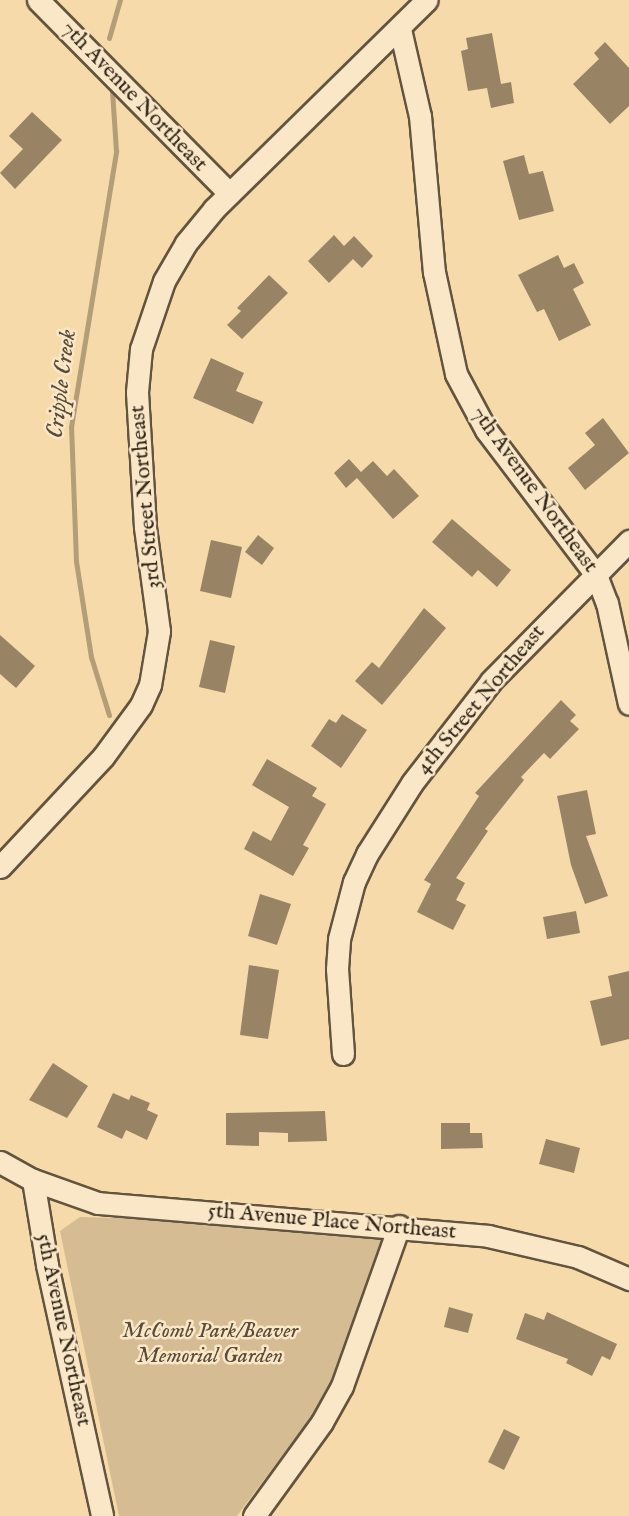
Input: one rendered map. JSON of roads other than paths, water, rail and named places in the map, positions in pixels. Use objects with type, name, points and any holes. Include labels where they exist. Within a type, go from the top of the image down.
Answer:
[{"type":"street","name":"7th Avenue Northeast","points":[[38,0],[229,194]]},
{"type":"street","name":"3rd Street Northeast","points":[[0,867],[103,757],[141,705],[150,685],[159,631],[139,457],[136,392],[141,349],[152,308],[174,262],[199,226],[229,194],[400,29],[427,0]]},
{"type":"street","name":"7th Avenue Northeast","points":[[400,29],[420,117],[434,273],[456,374],[486,430],[596,575],[607,603],[629,704]]},
{"type":"street","name":"4th Street Northeast","points":[[343,1054],[337,969],[339,939],[354,882],[367,854],[444,738],[491,681],[629,542]]},
{"type":"street","points":[[0,1162],[33,1180]]},
{"type":"street","name":"5th Avenue Place Northeast","points":[[33,1180],[98,1203],[399,1226],[525,1242],[578,1257],[629,1279]]},
{"type":"street","name":"5th Avenue Northeast","points":[[33,1180],[47,1265],[102,1516]]},
{"type":"street","points":[[254,1516],[322,1422],[342,1386],[399,1226]]},
{"type":"waterway","name":"Cripple Creek","points":[[109,38],[120,0]]},
{"type":"waterway","name":"Cripple Creek","points":[[109,715],[91,657],[76,561],[71,427],[116,151],[112,91]]},
{"type":"park label","name":"McComb Park/Beaver Memorial Garden","points":[[210,1344]]}]
